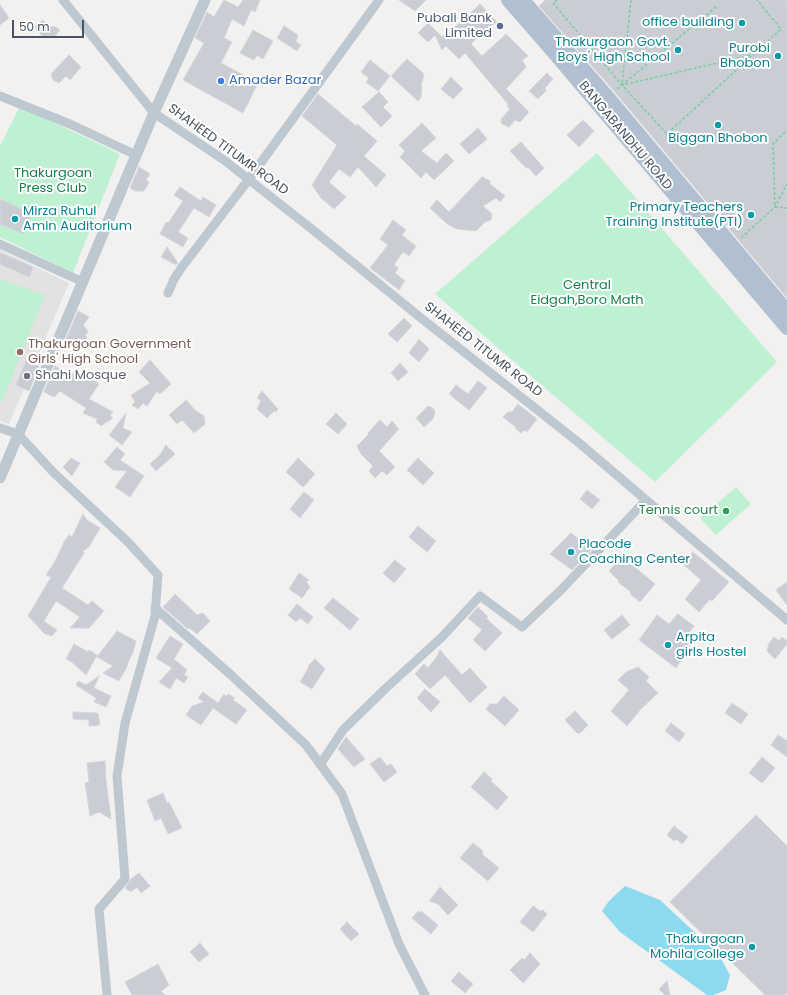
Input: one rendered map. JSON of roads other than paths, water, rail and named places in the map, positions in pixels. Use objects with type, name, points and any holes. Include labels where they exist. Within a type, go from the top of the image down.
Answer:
[{"type":"main road","name":"BANGABANDHU ROAD","points":[[508,0],[787,328]]},
{"type":"main road","name":"BANGABANDHU ROAD","points":[[523,0],[607,96],[787,311]]},
{"type":"street","name":"SHAHEED TITUMR ROAD","points":[[63,0],[154,113],[224,160],[313,230],[646,500],[787,620]]},
{"type":"street","points":[[0,478],[154,113],[205,0]]},
{"type":"street","points":[[168,293],[174,279],[182,267],[249,179],[379,0]]},
{"type":"street","points":[[0,96],[70,124],[136,155]]},
{"type":"street","points":[[0,244],[82,282]]},
{"type":"street","points":[[0,428],[18,434],[54,472],[128,542],[158,575],[155,616],[125,722],[117,776],[125,879],[99,909],[107,995]]},
{"type":"street","points":[[320,765],[343,730],[442,637],[480,596],[522,627],[562,589],[646,500]]},
{"type":"street","points":[[155,608],[231,675],[300,740],[342,794],[399,944],[425,995]]},
{"type":"water","points":[[625,886],[660,900],[719,955],[730,975],[726,990],[713,995],[707,995],[620,932],[602,911],[609,901]]},
{"type":"place","name":"office building","points":[[742,23]]},
{"type":"place","name":"Pubali Bank Limited","points":[[500,26]]},
{"type":"place","name":"Thakurgaon Govt. Boys' High School","points":[[678,50]]},
{"type":"place","name":"Purobi Bhobon","points":[[778,56]]},
{"type":"place","name":"Amader Bazar","points":[[221,81]]},
{"type":"place","name":"Biggan Bhobon","points":[[718,125]]},
{"type":"place","name":"Primary Teachers Training Institute(PTI)","points":[[751,215]]},
{"type":"place","name":"Mirza Ruhul Amin Auditorium","points":[[15,219]]},
{"type":"place","name":"Thakurgoan Government Girls' High School","points":[[20,352]]},
{"type":"place","name":"Shahi Mosque","points":[[27,376]]},
{"type":"place","name":"Tennis court","points":[[726,511]]},
{"type":"place","name":"Placode Coaching Center","points":[[571,552]]},
{"type":"place","name":"Arpita girls Hostel","points":[[668,645]]},
{"type":"place","name":"Thakurgoan Mohila college","points":[[752,947]]},
{"type":"park label","name":"Thakurgoan Press Club","points":[[53,182]]},
{"type":"park label","name":"Central Eidgah,Boro Math","points":[[587,294]]}]
